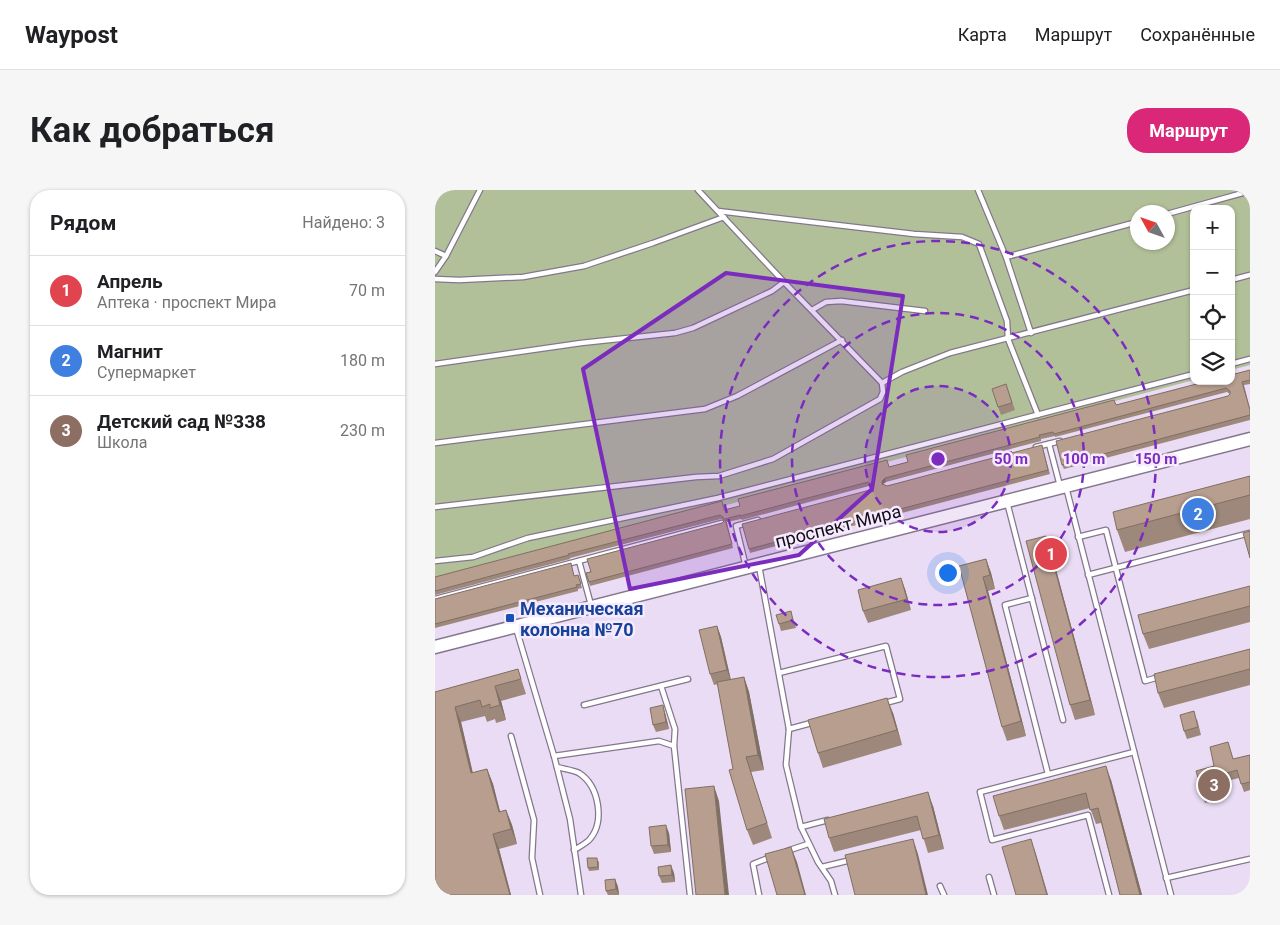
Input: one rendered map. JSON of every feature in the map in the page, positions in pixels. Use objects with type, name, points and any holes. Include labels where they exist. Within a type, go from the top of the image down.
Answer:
[{"type":"street","name":"проспект Мира","points":[[435,647],[1250,438]]},
{"type":"lane","points":[[435,272],[446,256],[480,190]]},
{"type":"lane","points":[[435,507],[696,477],[719,476],[773,459],[880,399],[883,392],[882,383],[698,190]]},
{"type":"lane","points":[[979,190],[1006,257],[1031,333]]},
{"type":"lane","points":[[1175,212],[1250,191]]},
{"type":"lane","points":[[718,211],[915,234],[962,237],[979,244],[1007,321],[1008,339],[1038,415]]},
{"type":"lane","points":[[435,279],[459,280],[523,277],[584,266],[724,217]]},
{"type":"lane","points":[[1006,257],[1130,224]]},
{"type":"lane","points":[[435,251],[446,256]]},
{"type":"lane","points":[[1235,279],[1250,275]]},
{"type":"lane","points":[[435,364],[581,342],[675,332],[693,328],[771,291],[784,282]]},
{"type":"lane","points":[[882,383],[902,372],[950,353],[1190,291]]},
{"type":"lane","points":[[812,310],[826,302],[841,301],[925,311]]},
{"type":"lane","points":[[435,443],[705,409],[737,396],[842,340]]},
{"type":"lane","points":[[1235,363],[1250,359]]},
{"type":"lane","points":[[435,561],[473,556],[544,534],[718,498],[1190,375]]},
{"type":"lane","points":[[1030,449],[1067,439]]},
{"type":"lane","points":[[1049,444],[1078,537],[1171,895]]},
{"type":"lane","points":[[1007,501],[1063,720]]},
{"type":"lane","points":[[764,518],[736,526],[753,566],[779,673],[789,730],[786,765],[801,827],[831,881],[835,895]]},
{"type":"lane","points":[[435,599],[722,523]]},
{"type":"lane","points":[[1078,537],[1107,530],[1145,681],[1164,676]]},
{"type":"lane","points":[[1088,575],[1250,533]]},
{"type":"lane","points":[[579,560],[591,607]]},
{"type":"lane","points":[[1032,598],[1005,605],[1048,774]]},
{"type":"lane","points":[[1130,622],[1139,619]]},
{"type":"lane","points":[[515,626],[554,756],[570,819],[581,895]]},
{"type":"lane","points":[[779,673],[886,646],[900,699],[881,704]]},
{"type":"lane","points":[[584,705],[688,679]]},
{"type":"lane","points":[[661,686],[675,729],[674,746],[690,895]]},
{"type":"lane","points":[[789,730],[817,722]]},
{"type":"lane","points":[[511,736],[534,820],[532,858],[540,895]]},
{"type":"lane","points":[[554,756],[659,741],[674,746]]},
{"type":"lane","points":[[1109,895],[1089,815],[992,840],[980,792],[1134,752]]},
{"type":"lane","points":[[557,767],[578,773],[591,784],[597,803],[598,824],[590,840],[574,850]]},
{"type":"lane","points":[[801,827],[835,818]]},
{"type":"lane","points":[[759,895],[753,864],[809,844]]},
{"type":"lane","points":[[822,867],[859,858]]},
{"type":"lane","points":[[1166,878],[1250,859]]},
{"type":"lane","points":[[989,877],[995,895]]},
{"type":"lane","points":[[940,886],[943,895]]},
{"type":"highlighted area","points":[[726,273],[903,296],[872,489],[799,555],[630,589],[583,369]]},
{"type":"green space","points":[[435,190],[1250,190],[1250,365],[1235,369],[1235,205],[1190,205],[1190,381],[435,583]]},
{"type":"building","points":[[1250,370],[1250,380],[1242,382],[1250,415],[1062,465],[1056,441],[1228,396],[1230,391],[1226,388],[1054,434],[1053,432],[1039,435],[1040,437],[885,478],[882,484],[887,486],[1042,445],[1048,470],[749,549],[742,524],[870,490],[872,485],[868,482],[725,519],[732,544],[589,582],[586,573],[591,572],[587,559],[722,523],[724,518],[720,515],[435,591],[435,577],[722,501],[724,510],[740,506],[738,499],[887,460],[889,467],[908,462],[906,455],[1114,400],[1116,405],[1193,385],[1235,385],[1235,374]]},
{"type":"building","points":[[1006,384],[1012,403],[998,407],[992,389]]},
{"type":"building","points":[[1250,476],[1250,495],[1117,530],[1113,512]]},
{"type":"building","points":[[1250,531],[1250,558],[1243,533]]},
{"type":"building","points":[[1046,536],[1090,700],[1070,705],[1026,541]]},
{"type":"building","points":[[986,559],[990,575],[983,577],[1021,721],[1002,727],[959,566]]},
{"type":"building","points":[[571,563],[574,576],[578,575],[581,584],[576,585],[577,587],[435,624],[435,599]]},
{"type":"building","points":[[901,578],[907,599],[863,611],[858,590]]},
{"type":"building","points":[[1250,586],[1250,606],[1143,634],[1138,615]]},
{"type":"building","points":[[791,611],[793,620],[779,624],[776,615]]},
{"type":"building","points":[[717,626],[727,670],[710,674],[699,630]]},
{"type":"building","points":[[1250,649],[1250,669],[1158,693],[1154,674]]},
{"type":"building","points":[[518,669],[521,679],[495,686],[500,705],[490,708],[490,704],[482,707],[480,700],[455,707],[471,773],[487,769],[499,812],[506,810],[511,829],[493,834],[510,895],[435,895],[435,692]]},
{"type":"building","points":[[744,677],[758,755],[746,757],[767,823],[747,830],[729,770],[733,769],[717,682]]},
{"type":"building","points":[[887,698],[897,730],[818,753],[808,720]]},
{"type":"building","points":[[663,705],[666,722],[653,725],[650,708]]},
{"type":"building","points":[[1194,711],[1198,727],[1184,731],[1180,715]]},
{"type":"building","points":[[1228,742],[1233,759],[1250,755],[1250,782],[1241,784],[1237,770],[1217,776],[1220,791],[1203,795],[1196,771],[1214,766],[1210,747]]},
{"type":"building","points":[[1106,766],[1140,895],[1120,895],[1098,808],[1090,810],[1086,793],[999,816],[993,796]]},
{"type":"building","points":[[714,786],[725,895],[696,895],[685,789]]},
{"type":"building","points":[[928,792],[939,835],[923,839],[917,816],[829,838],[824,819]]},
{"type":"building","points":[[666,825],[668,845],[651,846],[649,827]]},
{"type":"building","points":[[913,839],[926,895],[855,895],[845,855]]},
{"type":"building","points":[[1031,839],[1047,895],[1016,895],[1002,847]]},
{"type":"building","points":[[791,847],[805,895],[777,895],[765,854]]},
{"type":"building","points":[[587,858],[597,858],[598,867],[588,868]]},
{"type":"building","points":[[671,865],[672,875],[659,876],[658,867]]},
{"type":"building","points":[[615,879],[616,889],[606,891],[605,880]]},
{"type":"place","name":"Магнит","points":[[1198,514]]},
{"type":"place","name":"Апрель","points":[[1051,554]]},
{"type":"place","name":"Механическая колонна №70","points":[[510,618]]},
{"type":"place","name":"Детский сад №338","points":[[1214,785]]}]
